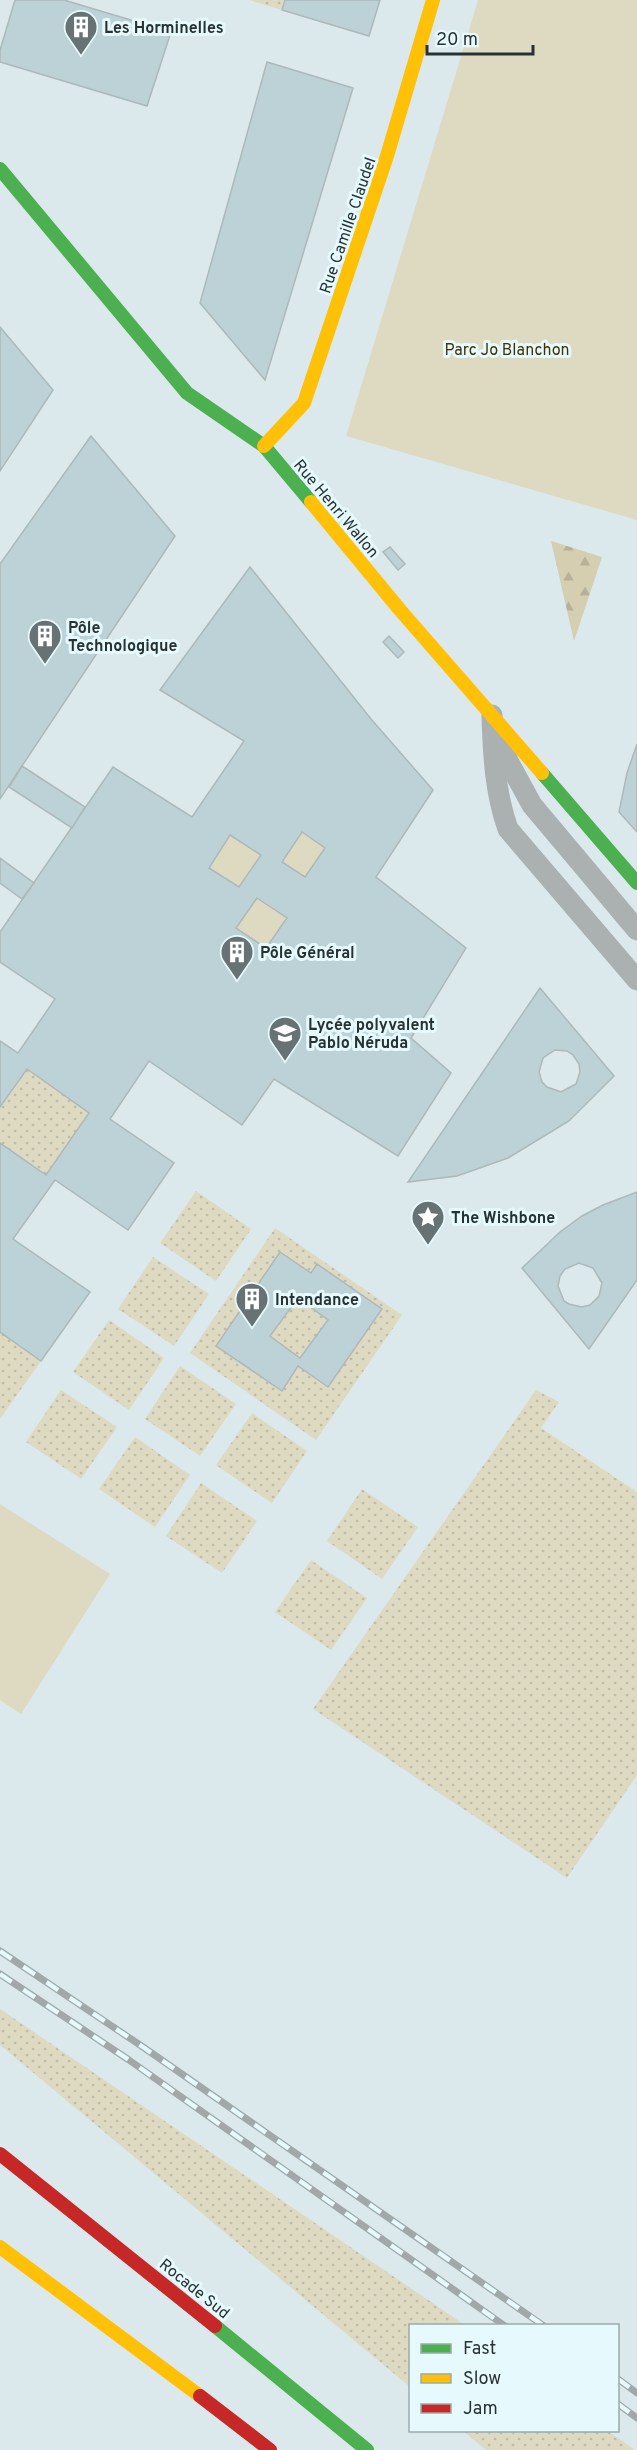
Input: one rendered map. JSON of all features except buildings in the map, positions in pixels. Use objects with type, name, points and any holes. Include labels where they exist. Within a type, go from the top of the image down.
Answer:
[{"type":"main road","name":"Rue Camille Claudel","points":[[264,446],[304,403],[387,156],[433,0]]},
{"type":"main road","name":"Rue Henri Wallon","points":[[0,169],[187,393],[264,446],[400,610],[637,883]]},
{"type":"main road","name":"Rocade Sud","points":[[0,2154],[189,2304],[367,2450]]},
{"type":"main road","points":[[0,2247],[149,2356],[270,2450]]},
{"type":"lane","points":[[492,714],[508,761],[532,805],[637,930]]},
{"type":"lane","points":[[492,714],[493,757],[502,811],[508,829],[637,980]]},
{"type":"green space","points":[[249,0],[285,0],[282,10]]},
{"type":"green space","name":"Parc Jo Blanchon","points":[[478,0],[637,0],[637,520],[346,436]]},
{"type":"green space","points":[[551,541],[602,557],[574,641]]},
{"type":"green space","points":[[302,832],[325,848],[305,877],[282,862]]},
{"type":"green space","points":[[230,835],[261,855],[239,887],[209,868]]},
{"type":"green space","points":[[257,898],[287,918],[266,948],[236,928]]},
{"type":"green space","points":[[27,1069],[89,1113],[46,1175],[0,1143],[0,1107]]},
{"type":"green space","points":[[196,1191],[251,1229],[216,1281],[160,1243]]},
{"type":"green space","points":[[275,1228],[402,1315],[316,1440],[190,1353]],"holes":[[[280,1252],[311,1273],[317,1264],[381,1309],[328,1387],[298,1366],[281,1391],[216,1346]]]},
{"type":"green space","points":[[153,1257],[209,1294],[174,1346],[118,1309]]},
{"type":"green space","points":[[298,1298],[328,1320],[300,1358],[270,1336]]},
{"type":"green space","points":[[109,1320],[164,1358],[129,1410],[73,1372]]},
{"type":"green space","points":[[0,1332],[41,1361],[0,1419]]},
{"type":"green space","points":[[180,1366],[236,1404],[200,1456],[145,1419]]},
{"type":"green space","points":[[61,1390],[117,1427],[81,1479],[26,1442]]},
{"type":"green space","points":[[536,1390],[559,1402],[541,1428],[637,1492],[637,1775],[567,1878],[313,1709]]},
{"type":"green space","points":[[252,1413],[307,1451],[272,1503],[216,1465]]},
{"type":"green space","points":[[135,1437],[190,1475],[155,1527],[99,1489]]},
{"type":"green space","points":[[201,1483],[257,1521],[222,1573],[166,1536]]},
{"type":"green space","points":[[362,1489],[418,1527],[382,1579],[327,1541]]},
{"type":"green space","points":[[0,1504],[110,1574],[21,1714],[0,1700]]},
{"type":"green space","points":[[311,1560],[367,1598],[331,1650],[275,1612]]},
{"type":"green space","points":[[0,2009],[464,2324],[409,2324],[409,2386],[0,2045]]},
{"type":"green space","points":[[464,2432],[609,2432],[635,2450],[486,2450]]},
{"type":"railway","points":[[0,1951],[143,2047],[541,2324]]},
{"type":"railway","points":[[0,1974],[129,2060],[502,2324]]},
{"type":"railway","points":[[619,2380],[637,2393]]},
{"type":"railway","points":[[619,2405],[637,2418]]},
{"type":"traffic: fast","points":[[0,169],[187,393],[264,446],[311,502]]},
{"type":"traffic: fast","points":[[542,773],[637,883]]},
{"type":"traffic: fast","points":[[215,2326],[367,2450]]},
{"type":"traffic: slow","points":[[264,446],[304,403],[387,156],[433,0]]},
{"type":"traffic: slow","points":[[311,502],[400,610],[542,773]]},
{"type":"traffic: slow","points":[[0,2247],[200,2396]]},
{"type":"traffic: jam","points":[[0,2154],[215,2326]]},
{"type":"traffic: jam","points":[[200,2396],[270,2450]]},
{"type":"place","name":"Les Horminelles","points":[[81,56]]},
{"type":"place","name":"Pôle Technologique","points":[[45,665]]},
{"type":"place","name":"Pôle Général","points":[[237,981]]},
{"type":"place","name":"Lycée polyvalent Pablo Néruda","points":[[285,1062]]},
{"type":"place","name":"The Wishbone","points":[[428,1246]]},
{"type":"place","name":"Intendance","points":[[252,1328]]}]
